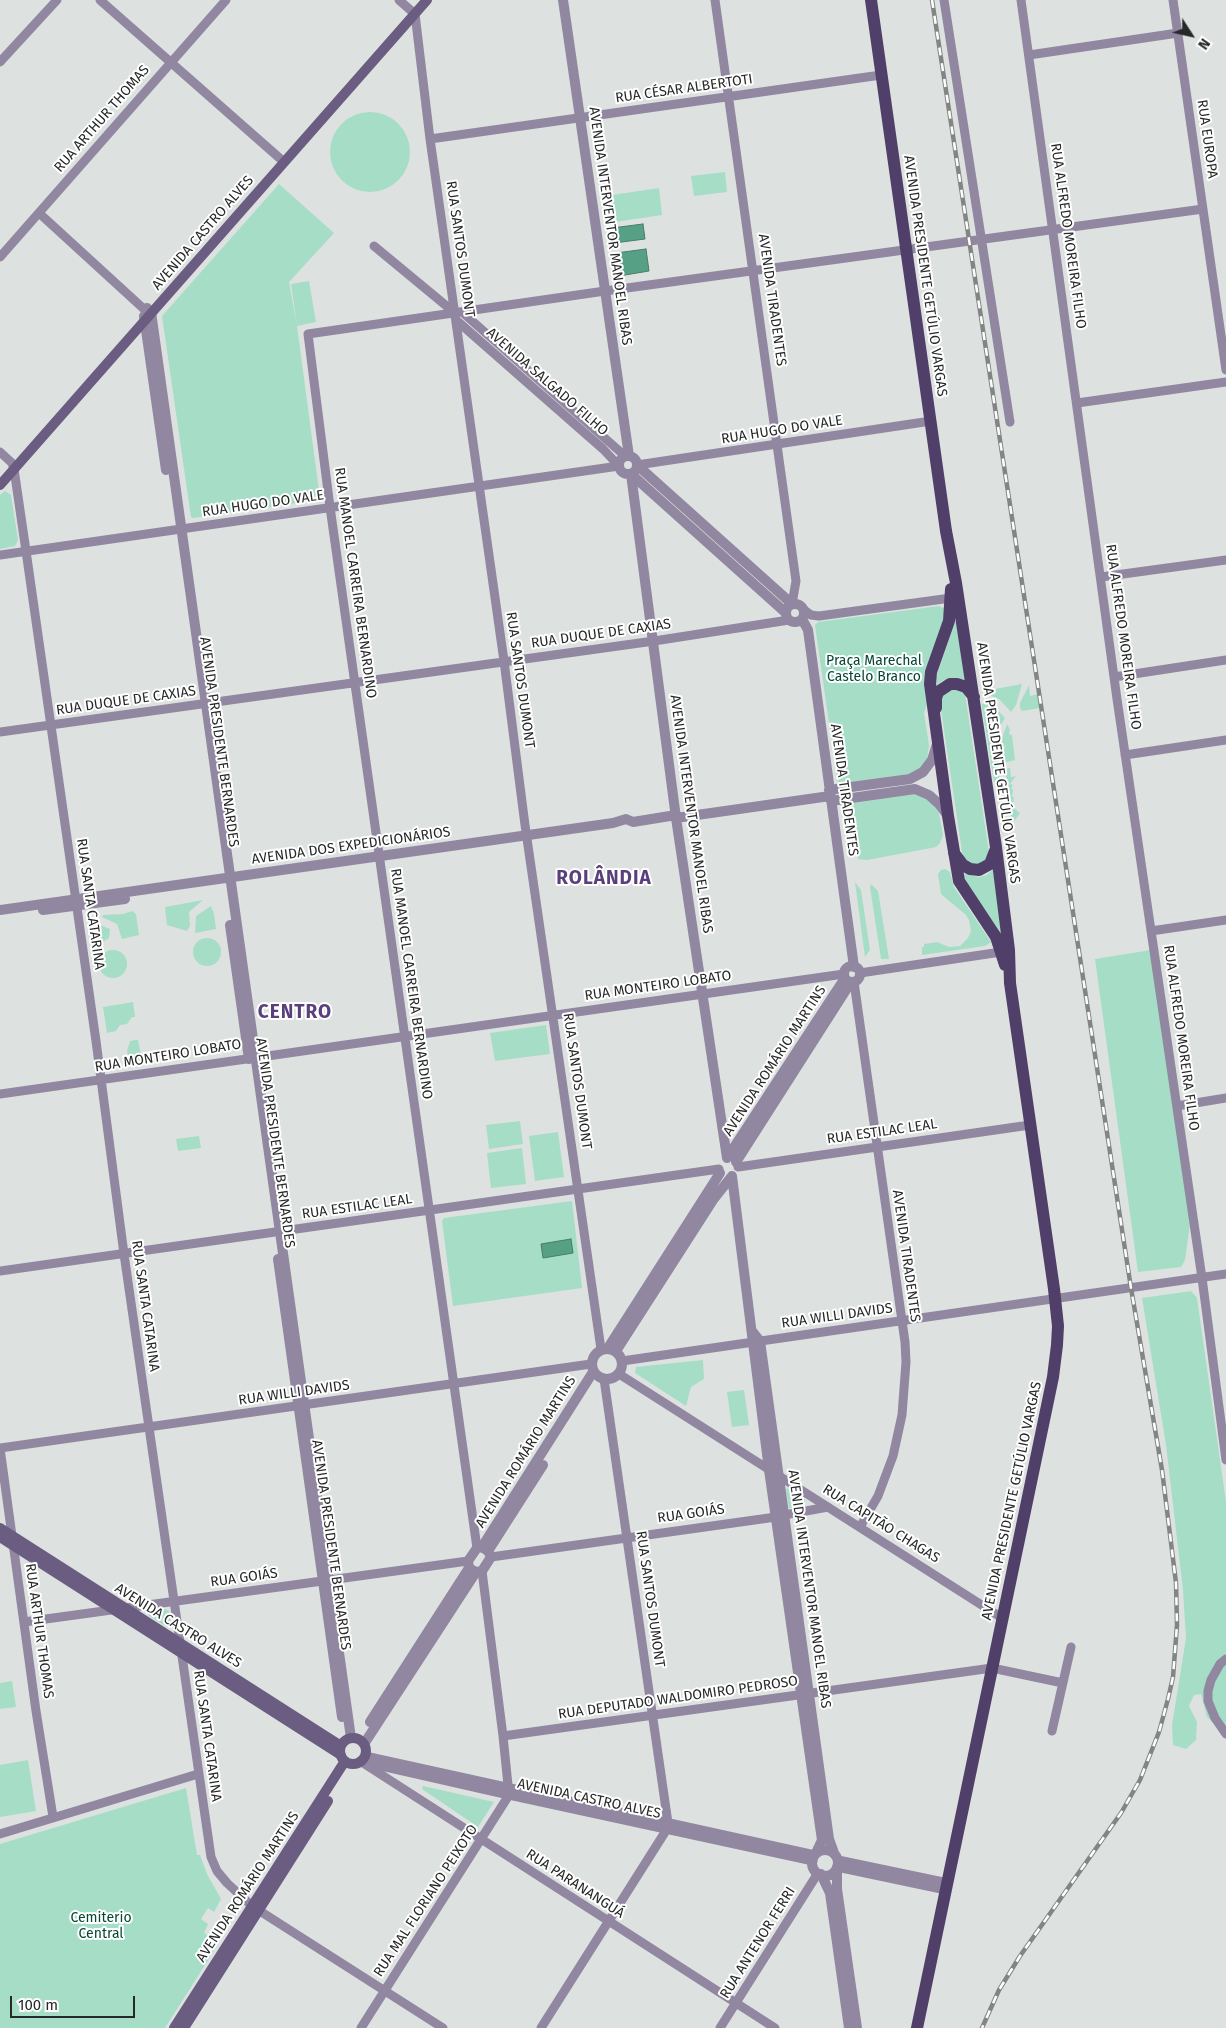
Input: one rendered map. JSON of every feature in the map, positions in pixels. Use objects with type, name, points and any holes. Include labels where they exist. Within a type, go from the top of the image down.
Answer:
[{"type":"main road","name":"AVENIDA CASTRO ALVES","points":[[412,12],[418,0]]},
{"type":"main road","name":"AVENIDA CASTRO ALVES","points":[[0,485],[13,466],[146,313],[412,12],[427,0]]},
{"type":"main road","name":"AVENIDA PRESIDENTE GETÚLIO VARGAS","points":[[871,0],[950,556],[956,583],[996,847],[1009,950],[1009,975],[1058,1331],[1056,1359],[917,2028]]},
{"type":"main road","name":"AVENIDA CASTRO ALVES","points":[[0,476],[13,466]]},
{"type":"main road","name":"AVENIDA PRESIDENTE GETÚLIO VARGAS","points":[[950,556],[951,598],[949,621],[930,678],[937,743],[959,881],[991,927],[1009,975]]},
{"type":"main road","points":[[935,726],[936,698],[941,689],[950,684],[957,684],[966,687],[974,697]]},
{"type":"main road","points":[[953,850],[964,865],[970,869],[979,870],[985,869],[990,864],[994,858],[996,847]]},
{"type":"main road","name":"AVENIDA CASTRO ALVES","points":[[0,1528],[12,1542]]},
{"type":"main road","name":"AVENIDA CASTRO ALVES","points":[[0,1537],[12,1542],[124,1609],[149,1629]]},
{"type":"main road","name":"AVENIDA CASTRO ALVES","points":[[54,1568],[113,1610],[149,1629],[352,1750]]},
{"type":"main road","name":"AVENIDA ROMÁRIO MARTINS","points":[[184,2028],[352,1750]]},
{"type":"main road","name":"AVENIDA ROMÁRIO MARTINS","points":[[174,2028],[255,1908]]},
{"type":"street","points":[[0,62],[56,0]]},
{"type":"street","points":[[100,0],[282,159]]},
{"type":"street","name":"RUA ARTHUR THOMAS","points":[[0,257],[226,0]]},
{"type":"street","points":[[399,0],[412,12]]},
{"type":"street","name":"AVENIDA INTERVENTOR MANOEL RIBAS","points":[[564,0],[627,456]]},
{"type":"street","name":"AVENIDA TIRADENTES","points":[[715,0],[796,581],[792,604]]},
{"type":"street","points":[[944,0],[1010,422]]},
{"type":"street","name":"RUA ALFREDO MOREIRA FILHO","points":[[1021,0],[1114,677],[1226,1455]]},
{"type":"street","name":"RUA EUROPA","points":[[1173,0],[1224,343],[1226,370]]},
{"type":"street","name":"RUA SANTOS DUMONT","points":[[412,12],[458,315],[526,837],[578,1189],[608,1350]]},
{"type":"street","points":[[1029,55],[1178,33]]},
{"type":"street","name":"RUA CÉSAR ALBERTOTI","points":[[430,139],[881,75]]},
{"type":"street","points":[[458,315],[605,291],[1052,228],[1203,209]]},
{"type":"street","points":[[39,213],[146,313]]},
{"type":"street","name":"AVENIDA SALGADO FILHO","points":[[374,246],[458,315],[552,398],[619,466]]},
{"type":"street","name":"AVENIDA PRESIDENTE BERNARDES","points":[[146,313],[217,801],[336,1653],[352,1750]]},
{"type":"street","name":"RUA MANOEL CARREIRA BERNARDINO","points":[[458,315],[308,334],[354,682],[454,1384],[485,1550]]},
{"type":"street","points":[[1077,403],[1226,382]]},
{"type":"street","name":"AVENIDA SALGADO FILHO","points":[[552,398],[627,456]]},
{"type":"street","name":"RUA HUGO DO VALE","points":[[634,470],[931,421]]},
{"type":"street","points":[[0,452],[13,466]]},
{"type":"street","points":[[627,456],[635,459],[634,470],[625,474],[619,466],[619,462],[627,456]]},
{"type":"street","name":"RUA SANTA CATARINA","points":[[13,466],[52,725],[148,1427],[211,1857],[227,1883],[255,1908],[443,2028]]},
{"type":"street","name":"RUA HUGO DO VALE","points":[[0,555],[619,466]]},
{"type":"street","points":[[634,470],[792,604],[798,604],[803,614]]},
{"type":"street","points":[[634,470],[794,622],[803,614],[819,616],[951,598]]},
{"type":"street","name":"AVENIDA INTERVENTOR MANOEL RIBAS","points":[[634,470],[676,817],[703,993],[733,1166],[752,1331],[756,1342],[778,1476],[780,1516]]},
{"type":"street","points":[[1101,577],[1226,560]]},
{"type":"street","points":[[788,616],[789,606],[792,604]]},
{"type":"street","name":"AVENIDA TIRADENTES","points":[[803,614],[808,630],[851,976],[905,1342],[906,1381],[899,1430],[887,1474],[878,1496],[860,1527]]},
{"type":"street","name":"RUA DUQUE DE CAXIAS","points":[[0,732],[654,641],[788,616]]},
{"type":"street","points":[[1114,677],[1226,660]]},
{"type":"street","points":[[1125,755],[1226,740]]},
{"type":"street","name":"AVENIDA DOS EXPEDICIONÁRIOS","points":[[830,796],[910,779],[923,772],[932,760],[937,743]]},
{"type":"street","name":"AVENIDA DOS EXPEDICIONÁRIOS","points":[[0,913],[380,859],[526,837],[626,819],[633,822],[830,796],[915,789],[929,795],[948,816]]},
{"type":"street","points":[[1151,931],[1226,920]]},
{"type":"street","name":"RUA MONTEIRO LOBATO","points":[[0,1094],[703,993],[851,976],[1001,952]]},
{"type":"street","name":"AVENIDA ROMÁRIO MARTINS","points":[[608,1350],[713,1200],[801,1053],[851,976]]},
{"type":"street","points":[[1176,1106],[1226,1098]]},
{"type":"street","name":"RUA ESTILAC LEAL","points":[[733,1166],[1030,1125]]},
{"type":"street","name":"AVENIDA ROMÁRIO MARTINS","points":[[674,1254],[724,1159],[733,1166]]},
{"type":"street","points":[[719,1171],[728,1177],[733,1166]]},
{"type":"street","name":"RUA ESTILAC LEAL","points":[[0,1271],[578,1189],[719,1171]]},
{"type":"street","name":"RUA WILLI DAVIDS","points":[[622,1361],[1226,1274]]},
{"type":"street","name":"AVENIDA INTERVENTOR MANOEL RIBAS","points":[[756,1342],[769,1470],[780,1516],[806,1694],[830,1840],[836,1860],[849,2028]]},
{"type":"street","points":[[608,1350],[622,1361],[621,1370],[612,1378],[597,1373],[594,1355],[608,1350]]},
{"type":"street","name":"RUA SANTOS DUMONT","points":[[597,1373],[628,1537],[667,1826]]},
{"type":"street","name":"AVENIDA ROMÁRIO MARTINS","points":[[485,1550],[597,1373]]},
{"type":"street","name":"RUA WILLI DAVIDS","points":[[0,1448],[454,1384],[597,1373]]},
{"type":"street","name":"RUA CAPITÃO CHAGAS","points":[[618,1374],[1002,1618]]},
{"type":"street","name":"RUA ARTHUR THOMAS","points":[[0,1448],[53,1818]]},
{"type":"street","name":"RUA GOIÁS","points":[[485,1550],[628,1537],[780,1516],[828,1507]]},
{"type":"street","points":[[485,1550],[474,1568],[504,1736],[509,1791]]},
{"type":"street","points":[[474,1568],[485,1550]]},
{"type":"street","name":"AVENIDA ROMÁRIO MARTINS","points":[[352,1750],[474,1568]]},
{"type":"street","name":"RUA GOIÁS","points":[[24,1622],[327,1580],[474,1568]]},
{"type":"street","points":[[1052,1731],[1071,1646]]},
{"type":"street","points":[[1225,1733],[1208,1701],[1208,1691],[1211,1680],[1220,1664],[1226,1659]]},
{"type":"street","name":"RUA DEPUTADO WALDOMIRO PEDROSO","points":[[504,1736],[992,1668],[1063,1683]]},
{"type":"street","name":"AVENIDA INTERVENTOR MANOEL RIBAS","points":[[806,1694],[822,1840],[814,1858]]},
{"type":"street","name":"AVENIDA CASTRO ALVES","points":[[352,1750],[509,1791],[814,1858]]},
{"type":"street","name":"RUA PARANANGUÁ","points":[[352,1750],[481,1840],[775,2028]]},
{"type":"street","points":[[0,1834],[198,1774]]},
{"type":"street","name":"RUA MAL FLORIANO PEIXOTO","points":[[362,2028],[481,1840],[509,1791]]},
{"type":"street","points":[[541,2028],[667,1826]]},
{"type":"street","points":[[836,1860],[830,1874],[820,1874],[814,1868],[814,1858],[824,1850],[836,1860],[947,1887]]},
{"type":"street","name":"AVENIDA INTERVENTOR MANOEL RIBAS","points":[[820,1874],[830,1892],[857,2028]]},
{"type":"street","name":"RUA ANTENOR FERRI","points":[[720,2028],[820,1874]]},
{"type":"green space","points":[[370,112],[385,115],[398,124],[407,137],[410,152],[407,167],[398,180],[385,189],[370,192],[355,189],[342,180],[333,167],[330,152],[333,137],[342,124],[355,115]]},
{"type":"green space","points":[[725,172],[727,192],[694,196],[691,176]]},
{"type":"green space","points":[[279,184],[334,233],[289,282],[297,325],[291,284],[309,281],[316,322],[297,326],[319,491],[311,501],[193,518],[191,517],[162,316]]},
{"type":"green space","points":[[659,188],[662,215],[615,222],[612,195]]},
{"type":"green space","points":[[5,491],[11,495],[18,540],[15,546],[0,549],[0,495]]},
{"type":"green space","name":"Praça Marechal Castelo Branco","points":[[939,606],[945,609],[924,713],[929,745],[927,760],[919,769],[909,774],[843,784],[839,783],[815,625],[818,622]]},
{"type":"green space","points":[[957,617],[966,680],[949,678],[935,687],[936,677]]},
{"type":"green space","points":[[1022,684],[1016,705],[1011,712],[999,699],[984,693],[984,691]]},
{"type":"green space","points":[[1029,685],[1030,696],[1038,694],[1040,708],[1022,711],[1020,703]]},
{"type":"green space","points":[[959,689],[965,694],[989,852],[987,860],[980,864],[972,864],[963,858],[940,703],[942,696],[949,690]]},
{"type":"green space","points":[[988,703],[994,706],[1005,718],[995,735],[1000,781],[994,782],[982,707],[982,704]]},
{"type":"green space","points":[[1007,724],[1010,730],[1009,734],[1012,735],[1015,760],[1004,763],[1002,755],[1006,744],[1003,749],[1000,744]]},
{"type":"green space","points":[[1010,768],[1011,777],[1016,776],[1010,784],[1013,785],[1011,788],[1014,798],[1013,804],[1016,806],[1014,808],[1020,813],[1012,824],[1005,769]]},
{"type":"green space","points":[[918,794],[931,800],[939,813],[943,835],[940,843],[936,847],[931,848],[867,860],[858,859],[849,804]]},
{"type":"green space","points":[[945,869],[950,872],[954,887],[991,942],[985,946],[922,955],[924,944],[937,942],[949,947],[960,946],[968,938],[971,931],[966,915],[941,894],[938,874],[941,870]]},
{"type":"green space","points":[[993,869],[1001,933],[962,876],[965,874],[979,877],[987,875]]},
{"type":"green space","points":[[855,882],[861,890],[870,950],[865,957]]},
{"type":"green space","points":[[871,884],[878,891],[889,959],[881,959]]},
{"type":"green space","points":[[203,900],[189,912],[190,926],[187,931],[167,925],[165,907]]},
{"type":"green space","points":[[211,906],[216,929],[195,933],[196,916]]},
{"type":"green space","points":[[132,911],[136,914],[139,935],[122,939],[117,924],[102,917],[103,915],[123,914]]},
{"type":"green space","points":[[92,922],[110,929],[109,938],[101,943],[94,941]]},
{"type":"green space","points":[[207,938],[217,942],[221,952],[217,962],[207,966],[197,962],[193,952],[197,942]]},
{"type":"green space","points":[[113,950],[123,954],[127,964],[123,974],[113,978],[103,974],[99,964],[103,954]]},
{"type":"green space","points":[[1151,950],[1190,1224],[1185,1260],[1181,1267],[1138,1272],[1095,959]]},
{"type":"green space","points":[[133,1002],[135,1017],[132,1017],[127,1024],[120,1025],[116,1031],[107,1033],[103,1007]]},
{"type":"green space","points":[[546,1025],[550,1054],[495,1061],[490,1033]]},
{"type":"green space","points":[[138,1040],[141,1055],[146,1060],[129,1060],[127,1051],[130,1041]]},
{"type":"green space","points":[[520,1121],[523,1144],[489,1149],[486,1125]]},
{"type":"green space","points":[[558,1132],[564,1177],[535,1181],[529,1136]]},
{"type":"green space","points":[[199,1136],[201,1148],[178,1151],[176,1139]]},
{"type":"green space","points":[[522,1148],[526,1184],[491,1188],[487,1153]]},
{"type":"green space","points":[[572,1201],[582,1288],[453,1306],[442,1221],[444,1218]]},
{"type":"green space","points":[[1191,1291],[1197,1298],[1226,1502],[1226,1735],[1207,1717],[1201,1694],[1194,1695],[1189,1706],[1197,1722],[1196,1740],[1186,1749],[1173,1745],[1172,1725],[1186,1638],[1183,1590],[1166,1445],[1142,1298]]},
{"type":"green space","points":[[703,1360],[704,1379],[691,1387],[686,1406],[635,1373],[636,1367]]},
{"type":"green space","points":[[744,1390],[749,1425],[732,1427],[727,1392]]},
{"type":"green space","points":[[787,1488],[805,1499],[805,1504],[802,1507],[789,1508]]},
{"type":"green space","points":[[164,1609],[169,1611],[171,1623],[167,1627],[148,1615],[149,1611]]},
{"type":"green space","points":[[12,1681],[16,1707],[0,1709],[0,1683]]},
{"type":"green space","points":[[28,1760],[36,1811],[0,1817],[0,1765]]},
{"type":"green space","points":[[423,1786],[494,1802],[478,1827],[422,1789]]},
{"type":"green space","name":"Cemiterio Central","points":[[186,1788],[197,1855],[200,1855],[207,1874],[221,1899],[214,1912],[208,1908],[201,1919],[208,1924],[204,1933],[219,1943],[165,2028],[0,2028],[0,1844]]},
{"type":"shaded area","points":[[643,224],[645,239],[614,243],[612,228]]},
{"type":"shaded area","points":[[646,249],[649,271],[619,276],[616,253]]},
{"type":"shaded area","points":[[571,1239],[573,1253],[543,1258],[541,1244]]},
{"type":"railway","points":[[932,0],[1131,1288],[1162,1470],[1176,1583],[1177,1625],[1173,1677],[1159,1732],[1140,1780],[1121,1813],[1020,1956],[999,1990],[982,2028]]},
{"type":"district","name":"ROLÂNDIA","points":[[604,879]]},
{"type":"district","name":"CENTRO","points":[[295,1013]]}]
